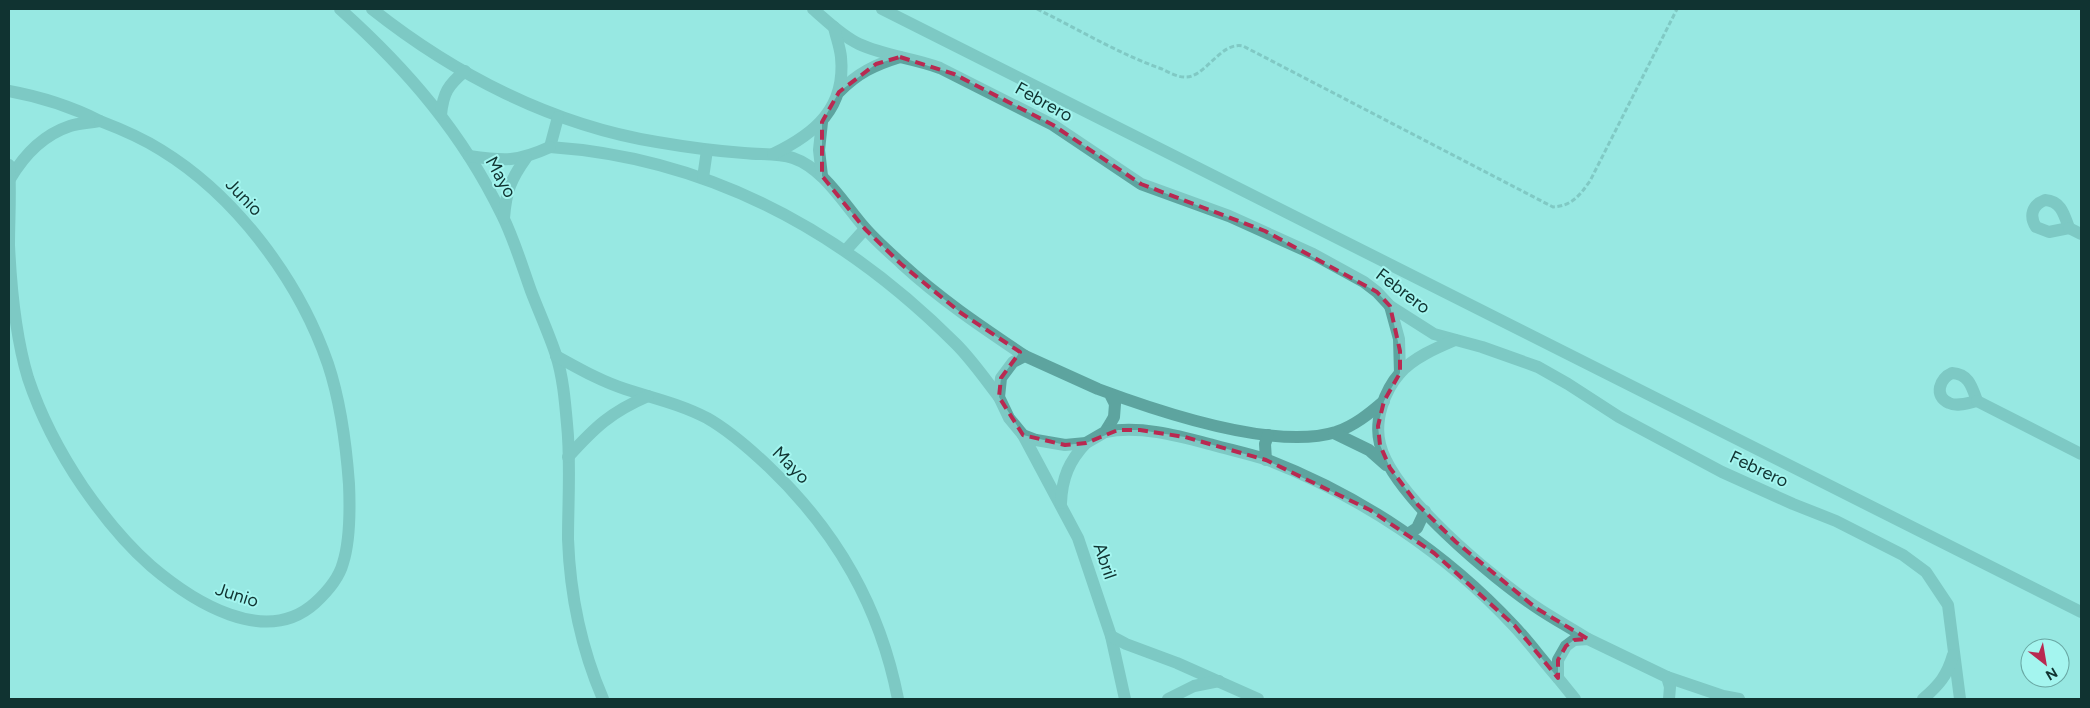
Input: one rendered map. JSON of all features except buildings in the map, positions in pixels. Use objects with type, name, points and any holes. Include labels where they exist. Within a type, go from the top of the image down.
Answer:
[{"type":"street","name":"Mayo","points":[[340,9],[403,70],[442,115],[469,156],[504,218],[556,356],[563,388],[568,426],[568,541],[572,588],[578,626],[588,664],[603,699]]},
{"type":"street","points":[[372,9],[424,46],[465,71],[512,96],[558,117],[646,140],[707,150],[773,154],[794,158],[807,164],[822,176],[866,229],[901,264],[954,308],[1024,356],[1110,394],[1164,412],[1268,435],[1299,436],[1334,433],[1364,418],[1384,401]]},
{"type":"street","name":"Febrero","points":[[813,9],[857,43],[879,52],[925,62],[947,71],[1031,114],[1072,137],[1141,184],[1229,216],[1313,254],[1364,282],[1390,306],[1434,334],[1489,349],[1538,368],[1568,384],[1620,417],[1722,472],[1844,525],[1903,555],[1926,572],[1948,605],[1960,699]]},
{"type":"street","points":[[882,9],[2081,612]]},
{"type":"street","points":[[834,27],[841,55],[842,73],[839,92]]},
{"type":"street","points":[[822,176],[819,150],[822,122],[839,92],[850,81],[876,64],[900,57]]},
{"type":"street","points":[[442,115],[443,99],[452,82],[465,71]]},
{"type":"street","name":"Junio","points":[[9,91],[46,98],[75,108],[161,149],[206,184],[230,206],[274,259],[314,330],[327,362],[338,400],[344,434],[350,502],[343,563],[337,578],[314,604],[297,614],[279,620],[263,622],[243,619],[220,611],[198,600],[150,565],[124,538],[85,490],[54,439],[28,377],[17,333],[12,288],[9,165]]},
{"type":"street","points":[[550,147],[558,117]]},
{"type":"street","points":[[10,178],[28,152],[54,134],[70,126],[100,121]]},
{"type":"street","points":[[773,154],[790,145],[822,122]]},
{"type":"street","points":[[469,156],[497,160],[526,158],[550,147],[593,150],[681,171],[764,203],[846,250],[898,292],[957,345],[999,397],[1009,418],[1023,435],[1036,440],[1065,445],[1086,443]]},
{"type":"street","points":[[703,178],[707,150]]},
{"type":"street","points":[[504,218],[506,195],[514,175],[526,158]]},
{"type":"street","points":[[2069,228],[2081,234]]},
{"type":"street","points":[[846,250],[866,229]]},
{"type":"street","points":[[1390,306],[1399,339],[1400,373]]},
{"type":"street","points":[[1390,468],[1380,445],[1378,426],[1384,401],[1400,373],[1436,348],[1455,340]]},
{"type":"street","name":"Mayo","points":[[556,356],[601,380],[685,407],[727,430],[774,472],[814,516],[841,554],[871,609],[888,656],[898,699]]},
{"type":"street","points":[[999,397],[1002,378],[1013,362],[1024,356]]},
{"type":"street","points":[[1105,432],[1114,417],[1115,404],[1110,394]]},
{"type":"street","points":[[568,457],[592,430],[612,415],[648,396]]},
{"type":"street","points":[[1977,401],[2081,454]]},
{"type":"street","points":[[1061,503],[1065,475],[1074,456],[1086,443],[1105,432],[1140,430],[1185,437],[1266,460],[1319,482],[1408,534],[1434,553],[1515,626],[1575,699]]},
{"type":"street","points":[[1334,433],[1369,450],[1390,468],[1425,512],[1456,542],[1503,583],[1536,608],[1588,639],[1667,677],[1723,696],[1739,699]]},
{"type":"street","name":"Abril","points":[[1023,435],[1061,503],[1087,560],[1111,636],[1125,699]]},
{"type":"street","points":[[1266,460],[1265,444],[1268,435]]},
{"type":"street","points":[[1408,534],[1416,528],[1425,512]]},
{"type":"street","points":[[1111,636],[1258,699]]},
{"type":"street","points":[[1558,678],[1558,660],[1566,646],[1574,640],[1588,639]]},
{"type":"street","points":[[1923,699],[1935,689],[1948,672],[1955,650]]},
{"type":"street","points":[[1667,677],[1670,687],[1668,699]]},
{"type":"street","points":[[1168,699],[1194,686],[1219,681]]},
{"type":"path","points":[[1037,9],[1151,65],[1184,78],[1195,74],[1226,50],[1237,44],[1243,46],[1553,207],[1563,206],[1578,198],[1590,181],[1677,9]]},
{"type":"highlighted area","points":[[900,57],[954,74],[1053,125],[1141,184],[1265,231],[1377,292],[1390,306],[1400,351],[1400,373],[1384,401],[1378,426],[1380,445],[1390,468],[1418,505],[1456,542],[1536,608],[1588,639],[1574,640],[1566,646],[1558,660],[1558,678],[1515,626],[1434,553],[1370,510],[1266,460],[1185,437],[1140,430],[1118,430],[1086,443],[1065,445],[1023,435],[999,397],[1001,378],[1020,352],[961,313],[901,264],[865,229],[822,176],[822,122],[839,92],[876,64]]}]
